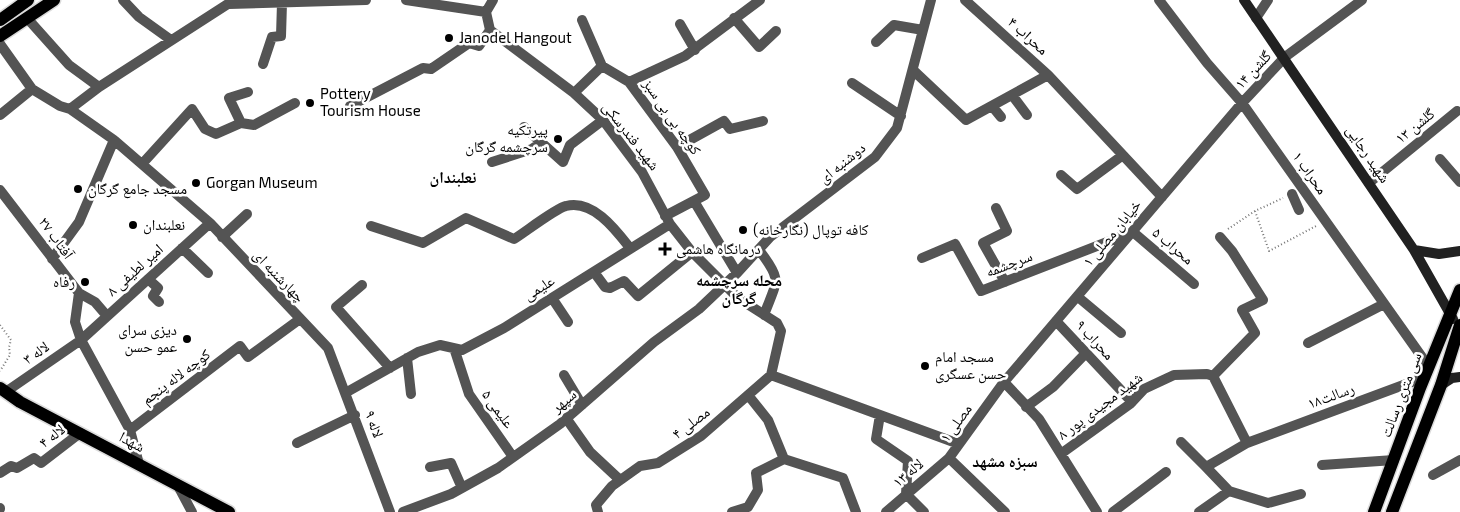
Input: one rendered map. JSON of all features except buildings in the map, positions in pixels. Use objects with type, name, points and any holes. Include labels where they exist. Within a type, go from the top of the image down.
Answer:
[{"type":"main road","points":[[0,20],[28,0]]},
{"type":"main road","points":[[0,36],[54,0]]},
{"type":"main road","name":"شهید رجایی","points":[[1244,0],[1285,57],[1414,250],[1449,314],[1460,327]]},
{"type":"main road","points":[[1414,250],[1439,254],[1460,252]]},
{"type":"main road","name":"سی متری رسالت","points":[[1374,512],[1449,314],[1460,290]]},
{"type":"main road","points":[[1380,496],[1393,507],[1441,385],[1460,327]]},
{"type":"main road","points":[[1441,385],[1452,378],[1460,377]]},
{"type":"main road","name":"شهدا","points":[[2,392],[229,512]]},
{"type":"street","points":[[123,0],[139,17],[171,40]]},
{"type":"street","points":[[70,109],[99,87],[230,1],[366,0]]},
{"type":"street","points":[[406,0],[486,12]]},
{"type":"street","points":[[350,106],[423,68],[430,69],[469,43],[479,46],[490,30],[486,12],[494,0]]},
{"type":"street","points":[[582,20],[602,66],[628,82],[695,50],[734,18],[760,0]]},
{"type":"street","name":"دوشنبه ای","points":[[725,285],[770,237],[875,157],[897,128],[914,71],[931,0]]},
{"type":"street","name":"۴ محراب","points":[[965,0],[1048,75],[1162,197]]},
{"type":"street","name":"۱ محراب","points":[[1159,0],[1207,63],[1242,103],[1384,304],[1427,372]]},
{"type":"street","points":[[1256,18],[1268,0]]},
{"type":"street","name":"گلشن ۱۴","points":[[1242,103],[1285,57],[1362,0]]},
{"type":"street","points":[[263,64],[272,37],[281,36],[282,2]]},
{"type":"street","points":[[28,18],[62,58],[99,87]]},
{"type":"street","points":[[734,18],[758,47],[776,31]]},
{"type":"street","points":[[680,24],[695,50]]},
{"type":"street","points":[[876,42],[894,25],[923,30]]},
{"type":"street","name":"شهید فندرسکی","points":[[490,30],[574,93],[603,120],[642,172],[668,220],[692,252],[738,298],[777,323],[780,331],[771,375]]},
{"type":"street","points":[[0,44],[32,89],[0,115]]},
{"type":"street","points":[[574,93],[602,66]]},
{"type":"street","points":[[914,71],[966,120],[1048,75]]},
{"type":"street","name":"کوچه بی بی سبز","points":[[628,82],[677,147],[704,195]]},
{"type":"street","points":[[852,83],[901,116]]},
{"type":"street","name":"چهارشنبه ای","points":[[32,89],[60,106],[70,109],[114,140],[210,223],[328,348]]},
{"type":"street","points":[[241,123],[229,98],[248,92]]},
{"type":"street","points":[[1012,95],[1027,115]]},
{"type":"street","points":[[142,164],[192,109],[205,129],[216,134],[241,123],[254,125],[295,103]]},
{"type":"street","name":"خیابان مصلی ۱","points":[[1004,382],[1242,103]]},
{"type":"street","points":[[992,106],[1001,117]]},
{"type":"street","name":"۱۳ گلشن","points":[[1369,182],[1457,111]]},
{"type":"street","points":[[524,127],[563,162],[570,145],[603,120]]},
{"type":"street","points":[[677,147],[724,121],[730,129],[762,121]]},
{"type":"street","points":[[52,259],[79,222],[114,140]]},
{"type":"street","points":[[492,162],[532,149],[541,143]]},
{"type":"street","points":[[1061,176],[1077,189],[1123,154]]},
{"type":"street","points":[[1440,159],[1460,182]]},
{"type":"street","name":"آفتاب ۲۷","points":[[0,190],[79,293],[95,302],[107,316]]},
{"type":"street","points":[[1292,194],[1299,210]]},
{"type":"street","name":"علیمی","points":[[407,358],[440,344],[462,350],[504,328],[594,272],[704,195]]},
{"type":"street","points":[[694,201],[737,273]]},
{"type":"street","points":[[371,226],[423,243],[466,218],[514,239],[566,206],[573,206],[588,208],[609,221],[630,248]]},
{"type":"street","points":[[996,208],[1007,231],[983,243],[1005,282]]},
{"type":"street","points":[[222,237],[247,214]]},
{"type":"street","name":"۸ امیر لطیفی","points":[[81,340],[210,223]]},
{"type":"street","name":"سرچشمه","points":[[922,258],[955,244],[981,291],[1133,232]]},
{"type":"street","name":"۵ محراب","points":[[1133,232],[1194,284]]},
{"type":"street","points":[[1220,237],[1232,251],[1262,300],[1242,310],[1255,333],[1213,376],[1247,442]]},
{"type":"street","points":[[182,248],[208,273]]},
{"type":"street","points":[[759,250],[775,270],[776,277],[764,315]]},
{"type":"street","points":[[594,272],[606,287],[610,288],[624,281],[638,296],[692,252]]},
{"type":"street","points":[[148,279],[158,288],[153,296],[159,302]]},
{"type":"street","points":[[362,284],[336,307],[390,368]]},
{"type":"street","name":"سپهر","points":[[403,512],[462,488],[514,457],[582,405],[725,285]]},
{"type":"street","points":[[79,293],[75,322],[81,340],[130,430],[139,464]]},
{"type":"street","points":[[1078,297],[1121,332]]},
{"type":"street","points":[[552,298],[568,322]]},
{"type":"street","points":[[1308,343],[1384,304]]},
{"type":"street","name":"کوچه لاله پنجم","points":[[130,430],[240,346],[248,357],[300,318]]},
{"type":"street","name":"۹ محراب","points":[[1056,321],[1132,402]]},
{"type":"street","name":"لاله ۳","points":[[2,392],[81,340]]},
{"type":"street","name":"۹ لاله","points":[[328,348],[347,392],[390,512]]},
{"type":"street","name":"۵ علیمی","points":[[454,348],[469,394],[514,457]]},
{"type":"street","points":[[1026,407],[1053,387],[1086,353]]},
{"type":"street","points":[[347,392],[407,358],[411,394]]},
{"type":"street","name":"رسالت۱۸","points":[[1206,467],[1247,442],[1427,372]]},
{"type":"street","name":"۸ شهید مجیدی پور","points":[[1062,453],[1132,402],[1144,389],[1174,375],[1207,374],[1213,376]]},
{"type":"street","points":[[564,375],[582,405]]},
{"type":"street","points":[[771,375],[959,444]]},
{"type":"street","name":"۴ مصلی","points":[[598,512],[596,505],[612,486],[640,466],[658,464],[702,436],[771,375]]},
{"type":"street","points":[[1004,382],[1039,419],[1062,453],[1097,512]]},
{"type":"street","name":"۱ مصلی","points":[[949,458],[1004,382]]},
{"type":"street","points":[[748,395],[768,420],[784,458]]},
{"type":"street","points":[[297,443],[355,414]]},
{"type":"street","points":[[880,415],[876,439],[908,461],[906,494],[924,512]]},
{"type":"street","points":[[566,418],[590,452],[620,480]]},
{"type":"street","name":"لاله ۴","points":[[0,473],[11,466],[17,468],[34,458],[41,463],[80,433]]},
{"type":"street","points":[[1181,442],[1229,491],[1268,503],[1302,494]]},
{"type":"street","points":[[732,512],[748,507],[758,490],[756,473],[784,458],[843,478],[856,512]]},
{"type":"street","points":[[949,458],[1004,512]]},
{"type":"street","name":"لاله ۱۳","points":[[886,512],[949,458]]},
{"type":"street","points":[[1322,465],[1394,460]]},
{"type":"street","points":[[1434,475],[1460,460]]},
{"type":"street","points":[[430,467],[451,463],[462,488]]},
{"type":"street","points":[[1113,512],[1166,472]]},
{"type":"street","points":[[177,484],[192,512]]},
{"type":"street","points":[[1199,512],[1229,491]]},
{"type":"path","points":[[1220,237],[1255,211],[1292,194]]},
{"type":"path","points":[[1255,211],[1269,251],[1326,221]]},
{"type":"path","points":[[0,325],[11,340],[9,347],[10,355],[0,370]]},
{"type":"place","name":"Janodel Hangout","points":[[449,38]]},
{"type":"place","name":"Pottery Tourism House","points":[[310,103]]},
{"type":"place","name":"پیرتکیه سرچشمه گرگان","points":[[558,139]]},
{"type":"place","name":"Gorgan Museum","points":[[196,183]]},
{"type":"place","name":"مسجد جامع گرگان","points":[[78,189]]},
{"type":"place","name":"نعلبندان","points":[[133,225]]},
{"type":"place","name":"کافه توپال (نگارخانه)","points":[[743,230]]},
{"type":"place","name":"درمانگاه هاشمی","points":[[665,249]]},
{"type":"place","name":"رفاه","points":[[85,282]]},
{"type":"place","name":"دیزی سرای عمو حسن","points":[[187,339]]},
{"type":"place","name":"مسجد امام حسن عسگری","points":[[925,366]]},
{"type":"district","name":"نعلبندان","points":[[453,177]]},
{"type":"district","name":"محله سرچشمه گرگان","points":[[739,289]]},
{"type":"district","name":"سبزه مشهد","points":[[1005,461]]}]
